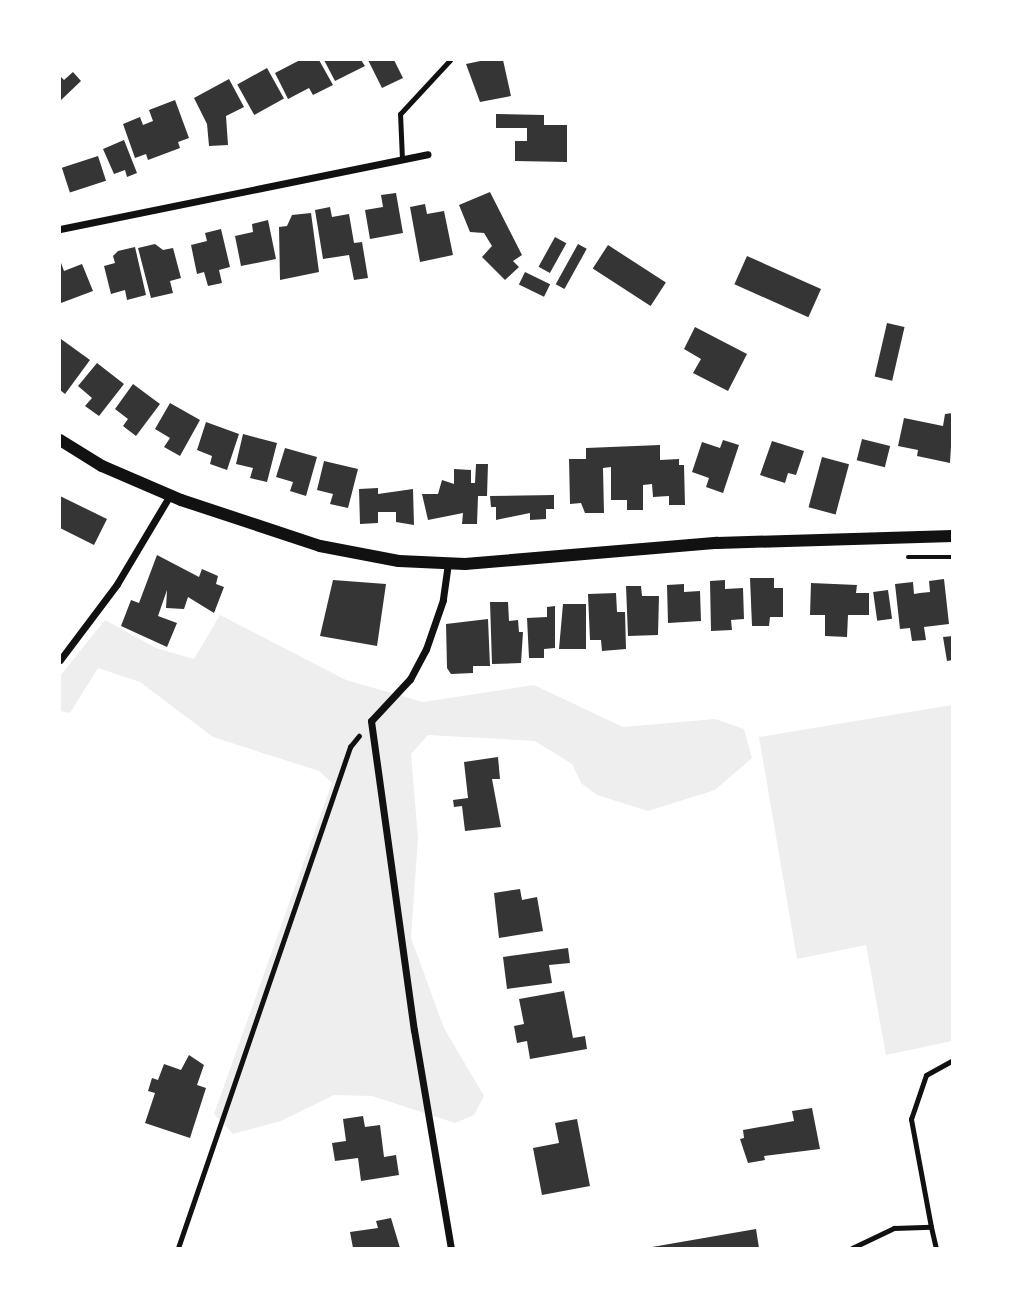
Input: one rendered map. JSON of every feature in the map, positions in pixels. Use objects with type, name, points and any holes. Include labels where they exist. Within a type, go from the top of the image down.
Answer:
[{"type":"street","points":[[60,229],[426,154]]},
{"type":"street","points":[[60,440],[102,466],[170,495],[320,546],[375,558],[448,563],[717,543],[953,536]]},
{"type":"street","points":[[60,660],[117,584],[170,495]]},
{"type":"street","points":[[448,563],[443,600],[426,649],[410,679],[371,721],[414,1030],[451,1248]]},
{"type":"lane","points":[[402,159],[400,114],[450,60]]},
{"type":"lane","points":[[936,1248],[911,1119],[926,1075],[953,1060]]},
{"type":"lane","points":[[852,1248],[894,1228],[931,1227]]},
{"type":"path","points":[[178,1248],[350,747],[371,721]]},
{"type":"shaded area","points":[[220,615],[346,680],[423,702],[534,685],[623,727],[715,719],[744,729],[752,758],[715,790],[648,811],[597,795],[581,783],[572,764],[535,741],[428,735],[411,754],[418,838],[411,938],[444,1028],[484,1096],[474,1115],[455,1123],[372,1096],[334,1095],[281,1121],[233,1134],[214,1114],[332,783],[319,771],[213,737],[140,682],[98,668],[70,713],[60,711],[60,676],[105,620],[156,648],[194,659]]},
{"type":"shaded area","points":[[952,705],[952,1041],[886,1055],[866,945],[797,959],[759,737]]},
{"type":"building","points":[[300,60],[319,60],[333,85],[313,95],[309,88],[288,99],[275,73]]},
{"type":"building","points":[[324,60],[361,60],[365,66],[335,81]]},
{"type":"building","points":[[368,60],[394,60],[403,78],[382,88]]},
{"type":"building","points":[[503,60],[511,96],[480,102],[466,64]]},
{"type":"building","points":[[267,68],[284,99],[254,115],[237,84]]},
{"type":"building","points":[[73,72],[81,81],[60,101],[60,76],[64,80]]},
{"type":"building","points":[[229,79],[244,107],[226,116],[228,145],[209,146],[207,124],[194,98]]},
{"type":"building","points":[[175,100],[189,138],[178,142],[180,148],[148,160],[146,154],[135,158],[123,124],[140,117],[143,125],[153,121],[149,110]]},
{"type":"building","points":[[496,114],[544,115],[544,125],[567,125],[567,162],[515,161],[515,141],[527,141],[527,128],[496,128]]},
{"type":"building","points":[[124,140],[137,173],[127,177],[125,170],[114,174],[103,149]]},
{"type":"building","points":[[98,156],[106,181],[70,192],[62,168]]},
{"type":"building","points":[[490,192],[522,255],[513,261],[519,267],[505,280],[482,257],[492,246],[484,233],[470,232],[459,205]]},
{"type":"building","points":[[396,193],[403,233],[370,239],[365,210],[383,207],[381,195]]},
{"type":"building","points":[[425,204],[427,214],[444,211],[453,255],[420,262],[410,207]]},
{"type":"building","points":[[330,207],[332,217],[349,214],[354,243],[362,242],[368,278],[354,280],[349,255],[323,259],[315,210]]},
{"type":"building","points":[[311,213],[319,272],[280,280],[279,227],[287,226],[292,215]]},
{"type":"building","points":[[268,220],[276,259],[241,266],[235,236],[253,232],[252,224]]},
{"type":"building","points":[[221,229],[230,267],[219,270],[222,283],[208,286],[204,272],[197,274],[191,245],[207,241],[205,233]]},
{"type":"building","points":[[555,237],[566,243],[550,273],[539,267]]},
{"type":"building","points":[[155,244],[163,250],[173,248],[181,278],[170,281],[173,293],[151,298],[138,248]]},
{"type":"building","points":[[578,244],[587,249],[564,289],[556,284]]},
{"type":"building","points":[[608,245],[666,283],[651,306],[593,268]]},
{"type":"building","points":[[135,247],[146,295],[127,300],[125,290],[111,294],[104,266],[115,263],[113,256],[118,251]]},
{"type":"building","points":[[747,256],[821,289],[808,317],[734,284]]},
{"type":"building","points":[[60,260],[64,271],[82,264],[93,291],[61,303]]},
{"type":"building","points":[[525,272],[550,284],[544,297],[519,285]]},
{"type":"building","points":[[887,323],[905,327],[892,381],[875,377]]},
{"type":"building","points":[[695,327],[747,354],[728,391],[693,373],[701,359],[684,349]]},
{"type":"building","points":[[61,339],[90,360],[65,394],[60,390]]},
{"type":"building","points":[[97,363],[124,384],[99,416],[85,406],[92,398],[78,386]]},
{"type":"building","points":[[133,384],[160,404],[136,436],[123,426],[128,419],[115,409]]},
{"type":"building","points":[[170,403],[200,420],[180,456],[164,447],[170,438],[155,429]]},
{"type":"building","points":[[953,413],[950,463],[917,456],[918,450],[898,446],[904,418],[943,426],[945,414]]},
{"type":"building","points":[[206,422],[239,434],[227,470],[210,464],[212,456],[197,450]]},
{"type":"building","points":[[243,434],[277,443],[267,482],[250,478],[253,468],[236,464]]},
{"type":"building","points":[[862,439],[890,446],[885,467],[857,460]]},
{"type":"building","points":[[723,440],[739,445],[723,493],[706,487],[709,478],[692,472],[702,442],[720,448]]},
{"type":"building","points":[[772,441],[804,451],[796,475],[788,473],[785,483],[760,475]]},
{"type":"building","points":[[660,445],[660,460],[679,459],[679,465],[684,465],[685,505],[669,505],[669,496],[653,497],[652,484],[643,485],[643,510],[627,510],[627,500],[611,500],[611,467],[603,468],[604,513],[585,513],[581,503],[570,504],[569,459],[586,459],[586,448]]},
{"type":"building","points":[[285,448],[317,457],[306,496],[290,491],[293,482],[276,477]]},
{"type":"building","points":[[822,457],[849,464],[836,514],[809,507]]},
{"type":"building","points":[[324,461],[358,469],[348,508],[330,504],[333,494],[317,490]]},
{"type":"building","points":[[476,464],[488,464],[487,496],[478,496],[477,524],[462,524],[463,513],[428,520],[422,494],[438,494],[442,480],[454,484],[454,469],[471,470],[471,483],[475,483]]},
{"type":"building","points":[[378,488],[378,494],[413,489],[414,525],[396,522],[396,512],[378,512],[378,523],[360,524],[359,489]]},
{"type":"building","points":[[554,495],[554,509],[546,509],[546,519],[530,520],[530,513],[496,520],[496,507],[491,507],[490,496]]},
{"type":"building","points":[[60,496],[107,519],[94,545],[60,528]]},
{"type":"building","points":[[157,555],[199,577],[202,569],[218,576],[216,584],[224,587],[214,613],[188,597],[184,609],[166,608],[167,590],[158,616],[177,623],[167,647],[121,626],[131,600],[139,603]]},
{"type":"building","points":[[750,578],[774,578],[774,588],[783,588],[783,617],[770,617],[769,626],[752,626]]},
{"type":"building","points":[[944,579],[949,624],[924,627],[926,640],[912,641],[910,628],[900,629],[895,584],[913,582],[914,594],[930,592],[929,581]]},
{"type":"building","points":[[333,580],[386,584],[377,646],[320,636]]},
{"type":"building","points":[[725,580],[725,589],[743,588],[744,619],[731,620],[732,630],[711,631],[710,581]]},
{"type":"building","points":[[811,583],[857,585],[856,593],[869,593],[869,615],[848,615],[847,637],[825,636],[825,615],[810,615]]},
{"type":"building","points":[[684,584],[684,592],[700,591],[701,621],[668,623],[667,585]]},
{"type":"building","points":[[626,586],[641,586],[642,596],[659,596],[658,635],[628,636]]},
{"type":"building","points":[[888,590],[892,619],[877,621],[873,592]]},
{"type":"building","points":[[616,593],[617,612],[625,612],[626,649],[602,651],[601,640],[590,640],[588,594]]},
{"type":"building","points":[[490,602],[508,602],[509,621],[518,620],[519,632],[523,632],[521,663],[492,664]]},
{"type":"building","points":[[563,604],[586,604],[586,649],[559,649]]},
{"type":"building","points":[[555,606],[555,648],[544,649],[544,658],[529,658],[527,618],[547,617],[547,607]]},
{"type":"building","points":[[488,619],[490,666],[473,666],[473,673],[451,674],[447,668],[446,624]]},
{"type":"building","points":[[953,636],[953,660],[947,661],[943,637]]},
{"type":"building","points":[[498,757],[500,779],[492,779],[501,827],[465,831],[462,806],[454,807],[453,800],[468,798],[464,762]]},
{"type":"building","points":[[520,889],[522,900],[537,897],[543,931],[499,938],[494,893]]},
{"type":"building","points":[[568,948],[570,963],[549,965],[552,983],[507,989],[503,957]]},
{"type":"building","points":[[564,991],[573,1038],[585,1036],[587,1049],[530,1059],[527,1041],[517,1043],[514,1026],[524,1024],[519,999]]},
{"type":"building","points":[[189,1055],[204,1065],[197,1085],[206,1088],[190,1138],[145,1123],[155,1093],[148,1091],[152,1078],[158,1080],[164,1064],[181,1070]]},
{"type":"building","points":[[812,1108],[820,1149],[764,1156],[765,1160],[748,1163],[740,1139],[744,1138],[743,1130],[794,1121],[792,1111]]},
{"type":"building","points":[[363,1116],[365,1127],[380,1125],[384,1157],[396,1155],[399,1175],[361,1181],[358,1158],[335,1161],[332,1143],[346,1141],[343,1119]]},
{"type":"building","points":[[577,1119],[590,1186],[542,1195],[533,1148],[559,1143],[555,1123]]},
{"type":"building","points":[[391,1218],[400,1248],[353,1248],[350,1232],[378,1228],[376,1221]]},
{"type":"building","points":[[756,1229],[759,1248],[652,1248],[652,1247]]}]
